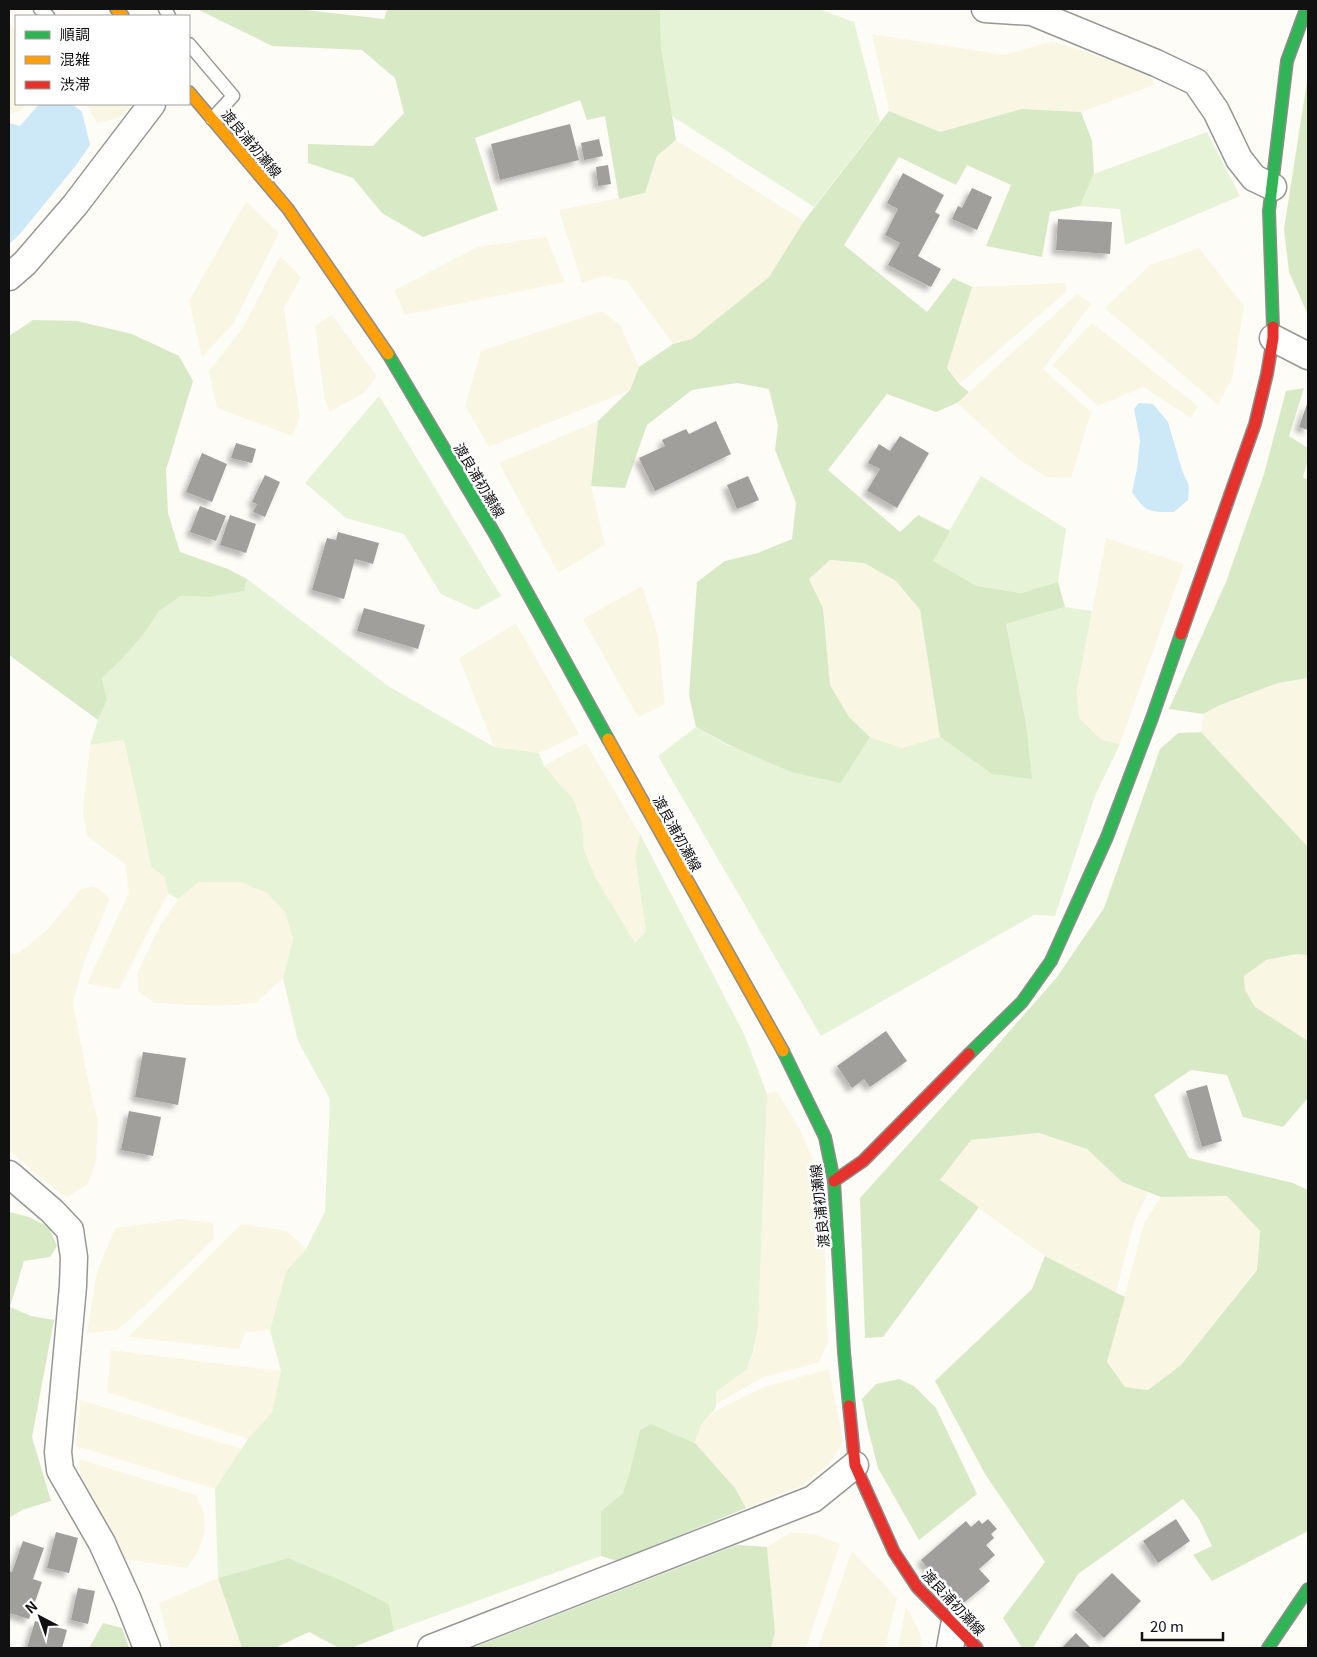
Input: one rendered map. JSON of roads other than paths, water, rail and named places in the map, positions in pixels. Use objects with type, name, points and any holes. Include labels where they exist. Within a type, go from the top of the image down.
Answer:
[{"type":"main road","points":[[834,1181],[863,1161],[1022,1002],[1051,961],[1107,837],[1255,424],[1268,374],[1272,338],[1269,212],[1287,61],[1306,9]]},
{"type":"main road","name":"渡良浦初瀬線","points":[[190,93],[288,209],[385,349],[496,536],[789,1062],[824,1137],[834,1181],[844,1352],[855,1465],[899,1559],[917,1588],[952,1637],[977,1648]]},
{"type":"main road","points":[[1268,1648],[1308,1589]]},
{"type":"street","points":[[985,9],[1032,12],[1156,63],[1196,82],[1216,111],[1239,159],[1254,178],[1273,186]]},
{"type":"street","points":[[9,277],[25,263],[75,205],[151,105]]},
{"type":"street","points":[[1272,338],[1308,356]]},
{"type":"street","points":[[9,1174],[52,1211],[70,1230],[74,1257],[73,1286],[58,1452],[60,1470],[102,1542],[147,1648]]},
{"type":"street","points":[[431,1648],[813,1499],[855,1465]]},
{"type":"lane","points":[[190,45],[233,96],[212,119]]},
{"type":"water","points":[[38,105],[73,105],[82,112],[90,145],[77,164],[19,235],[9,244],[9,123],[20,126]]},
{"type":"water","points":[[1139,403],[1153,404],[1168,422],[1182,470],[1189,486],[1188,500],[1174,512],[1149,510],[1141,504],[1132,492],[1140,440],[1134,409]]}]
